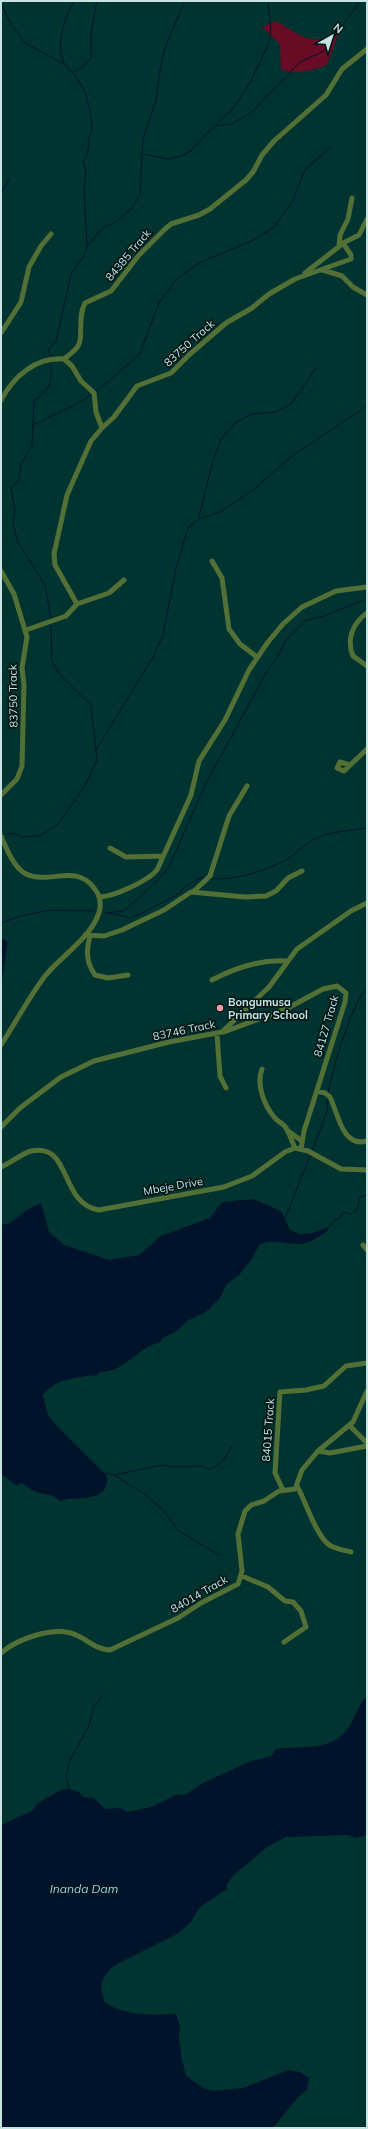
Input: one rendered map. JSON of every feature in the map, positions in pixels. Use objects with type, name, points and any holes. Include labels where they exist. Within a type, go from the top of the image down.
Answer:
[{"type":"street","name":"84385 Track","points":[[64,359],[79,346],[81,341],[80,322],[85,303],[111,291],[139,256],[164,229],[171,224],[199,215],[210,209],[246,180],[271,144],[326,95],[346,65],[367,49]]},
{"type":"street","points":[[341,245],[340,235],[348,219],[352,198]]},
{"type":"street","points":[[303,275],[346,240],[359,234],[367,219]]},
{"type":"street","points":[[1,333],[22,302],[29,267],[41,246],[51,234]]},
{"type":"street","name":"83750 Track","points":[[77,604],[56,565],[54,554],[63,507],[79,464],[91,441],[114,417],[138,386],[171,373],[189,355],[226,323],[252,308],[281,286],[303,275],[323,270],[350,259],[351,255],[341,245]]},
{"type":"street","points":[[323,270],[342,276],[353,287],[367,295]]},
{"type":"street","points":[[1,400],[13,381],[32,366],[42,361],[64,359],[72,366],[81,381],[94,392],[96,412],[102,428]]},
{"type":"street","points":[[212,562],[222,578],[230,629],[240,644],[257,657]]},
{"type":"street","name":"83750 Track","points":[[1,571],[14,594],[26,630],[26,642],[22,668],[24,686],[22,766],[17,779],[1,796]]},
{"type":"street","points":[[26,630],[62,618],[77,604],[109,593],[124,580]]},
{"type":"street","points":[[100,897],[113,894],[152,876],[157,870],[191,795],[199,761],[225,720],[257,657],[283,624],[302,607],[336,591],[367,587]]},
{"type":"street","points":[[367,613],[356,624],[351,637],[353,656],[367,666]]},
{"type":"street","points":[[350,765],[367,749]]},
{"type":"street","points":[[87,936],[104,936],[122,930],[164,910],[193,892],[210,876],[232,809],[247,786]]},
{"type":"street","points":[[1,836],[16,866],[26,874],[38,876],[80,876],[90,883],[100,897],[96,920],[87,936],[45,976],[1,1045]]},
{"type":"street","points":[[110,848],[126,857],[163,856]]},
{"type":"street","points":[[193,892],[261,897],[274,893],[288,878],[302,871]]},
{"type":"street","name":"83746 Track","points":[[1,1126],[20,1108],[61,1077],[94,1061],[169,1042],[220,1033],[269,987],[297,948],[358,906],[367,903]]},
{"type":"street","points":[[87,936],[87,956],[95,975],[108,978],[128,975]]},
{"type":"street","points":[[212,980],[243,966],[275,961],[287,961]]},
{"type":"street","name":"84127 Track","points":[[220,1033],[230,1031],[278,1012],[323,989],[340,987],[346,993],[345,1002],[302,1141],[301,1149]]},
{"type":"street","points":[[220,1033],[220,1076],[226,1088]]},
{"type":"street","points":[[262,1069],[259,1079],[267,1105],[274,1117],[288,1131],[302,1141]]},
{"type":"street","points":[[317,1091],[325,1093],[330,1097],[348,1137],[356,1142],[367,1141]]},
{"type":"street","points":[[288,1131],[295,1148],[301,1149],[341,1169],[367,1170]]},
{"type":"street","name":"Mbeje Drive","points":[[1,1167],[33,1151],[49,1154],[59,1162],[72,1192],[82,1204],[91,1209],[106,1209],[168,1196],[224,1187],[252,1176],[281,1154],[295,1148]]},
{"type":"street","points":[[363,1245],[367,1250]]},
{"type":"street","name":"84015 Track","points":[[283,1490],[275,1473],[280,1392],[306,1390],[324,1386],[346,1366],[367,1363]]},
{"type":"street","points":[[351,1552],[335,1548],[325,1542],[297,1486],[302,1470],[318,1451],[350,1426],[358,1414],[367,1391]]},
{"type":"street","points":[[318,1451],[330,1453],[367,1445],[350,1426]]},
{"type":"street","name":"84014 Track","points":[[1,1653],[14,1643],[28,1638],[42,1634],[64,1632],[75,1634],[100,1649],[110,1650],[183,1616],[201,1603],[238,1584],[242,1576],[238,1541],[240,1524],[245,1511],[251,1505],[264,1501],[283,1490],[291,1491],[297,1486]]},
{"type":"street","points":[[242,1576],[268,1587],[285,1600],[293,1602],[302,1611],[306,1627],[284,1642]]},
{"type":"shaded area","points":[[276,21],[299,35],[312,39],[328,38],[338,35],[327,65],[316,69],[298,72],[281,69],[280,44],[262,27]]},
{"type":"water","points":[[1,938],[7,941],[7,946],[1,987]]},
{"type":"water","points":[[253,1199],[281,1211],[290,1230],[300,1234],[313,1233],[329,1227],[328,1230],[310,1242],[301,1244],[265,1242],[259,1245],[252,1259],[239,1275],[227,1284],[219,1299],[206,1312],[187,1321],[177,1331],[161,1339],[161,1342],[144,1349],[117,1368],[100,1372],[97,1375],[60,1382],[53,1385],[43,1395],[47,1413],[54,1423],[106,1475],[107,1483],[105,1489],[96,1496],[58,1500],[54,1496],[39,1493],[22,1484],[19,1483],[17,1486],[1,1474],[1,1225],[10,1223],[27,1210],[41,1203],[49,1232],[64,1245],[109,1260],[139,1255],[161,1236],[210,1218],[222,1202]]},
{"type":"water","name":"Inanda Dam","points":[[367,1695],[367,1835],[357,1838],[347,1835],[286,1837],[267,1847],[235,1874],[227,1884],[227,1889],[200,1907],[190,1923],[177,1934],[117,1964],[105,1976],[101,1988],[106,2003],[121,2010],[140,2014],[176,2014],[180,2026],[179,2038],[181,2055],[186,2076],[203,2088],[214,2091],[243,2088],[289,2070],[300,2072],[309,2078],[307,2090],[299,2096],[273,2128],[1,2128],[1,1825],[32,1811],[38,1803],[61,1790],[69,1789],[79,1792],[83,1797],[94,1798],[105,1809],[120,1808],[128,1812],[151,1807],[176,1795],[187,1794],[201,1784],[249,1762],[271,1756],[276,1749],[316,1746],[334,1741],[349,1727]]},
{"type":"waterway","points":[[52,356],[48,351],[49,348],[56,342],[71,274],[85,254],[87,243],[84,190],[86,172],[83,161],[87,153],[89,138],[92,130],[91,117],[88,101],[82,86],[65,64],[62,58],[61,50],[62,32],[68,14],[75,1]]},
{"type":"waterway","points":[[73,72],[83,67],[91,58],[91,32],[97,1]]},
{"type":"waterway","points":[[86,247],[102,229],[117,221],[131,209],[140,195],[143,138],[156,101],[160,70],[166,45],[185,1]]},
{"type":"waterway","points":[[143,154],[168,159],[182,156],[191,151],[207,133],[232,110],[250,83],[269,43],[271,28],[268,1]]},
{"type":"waterway","points":[[215,126],[232,124],[252,112],[300,62],[324,51],[360,1]]},
{"type":"waterway","points":[[1,3],[11,24],[25,43],[64,64]]},
{"type":"waterway","points":[[97,391],[139,355],[160,301],[177,279],[201,262],[252,241],[273,228],[292,202],[305,170],[330,147]]},
{"type":"waterway","points":[[1,193],[9,179]]},
{"type":"waterway","points":[[50,361],[50,384],[34,401],[32,446],[21,464],[19,479],[11,489],[15,510],[13,524],[18,542],[45,585],[51,619]]},
{"type":"waterway","points":[[199,517],[212,464],[221,439],[235,423],[252,414],[276,412],[291,404],[316,368]]},
{"type":"waterway","points":[[33,425],[91,395]]},
{"type":"waterway","points":[[96,750],[153,657],[163,635],[176,568],[188,528],[199,519],[220,512],[253,490],[292,456],[367,406]]},
{"type":"waterway","points":[[105,913],[124,911],[157,881],[169,867],[205,785],[266,673],[287,639],[306,620],[321,617],[367,599]]},
{"type":"waterway","points":[[5,834],[17,834],[21,837],[40,836],[57,825],[83,789],[97,760],[91,705],[60,675],[52,661],[51,626]]},
{"type":"waterway","points":[[209,879],[239,877],[259,872],[286,860],[309,842],[319,837],[332,833],[367,828]]},
{"type":"waterway","points":[[110,913],[130,918],[177,895],[187,885],[203,877]]},
{"type":"waterway","points":[[1,923],[21,916],[50,910],[94,911]]},
{"type":"waterway","points":[[328,1094],[343,1038],[355,1008],[367,988]]},
{"type":"waterway","points":[[312,1151],[327,1112],[328,1099]]},
{"type":"waterway","points":[[285,1218],[310,1156]]},
{"type":"waterway","points":[[329,1227],[335,1220],[339,1219],[343,1212],[350,1214],[357,1210],[360,1197],[367,1195]]},
{"type":"waterway","points":[[115,1475],[162,1465],[173,1467],[203,1466],[208,1469],[220,1463],[232,1446]]},
{"type":"waterway","points":[[103,1473],[114,1475],[143,1493],[164,1511],[179,1531],[219,1555]]},
{"type":"waterway","points":[[69,1789],[66,1776],[70,1760],[89,1726],[94,1706],[103,1695]]},
{"type":"place","name":"Bongumusa Primary School","points":[[220,1008]]}]
